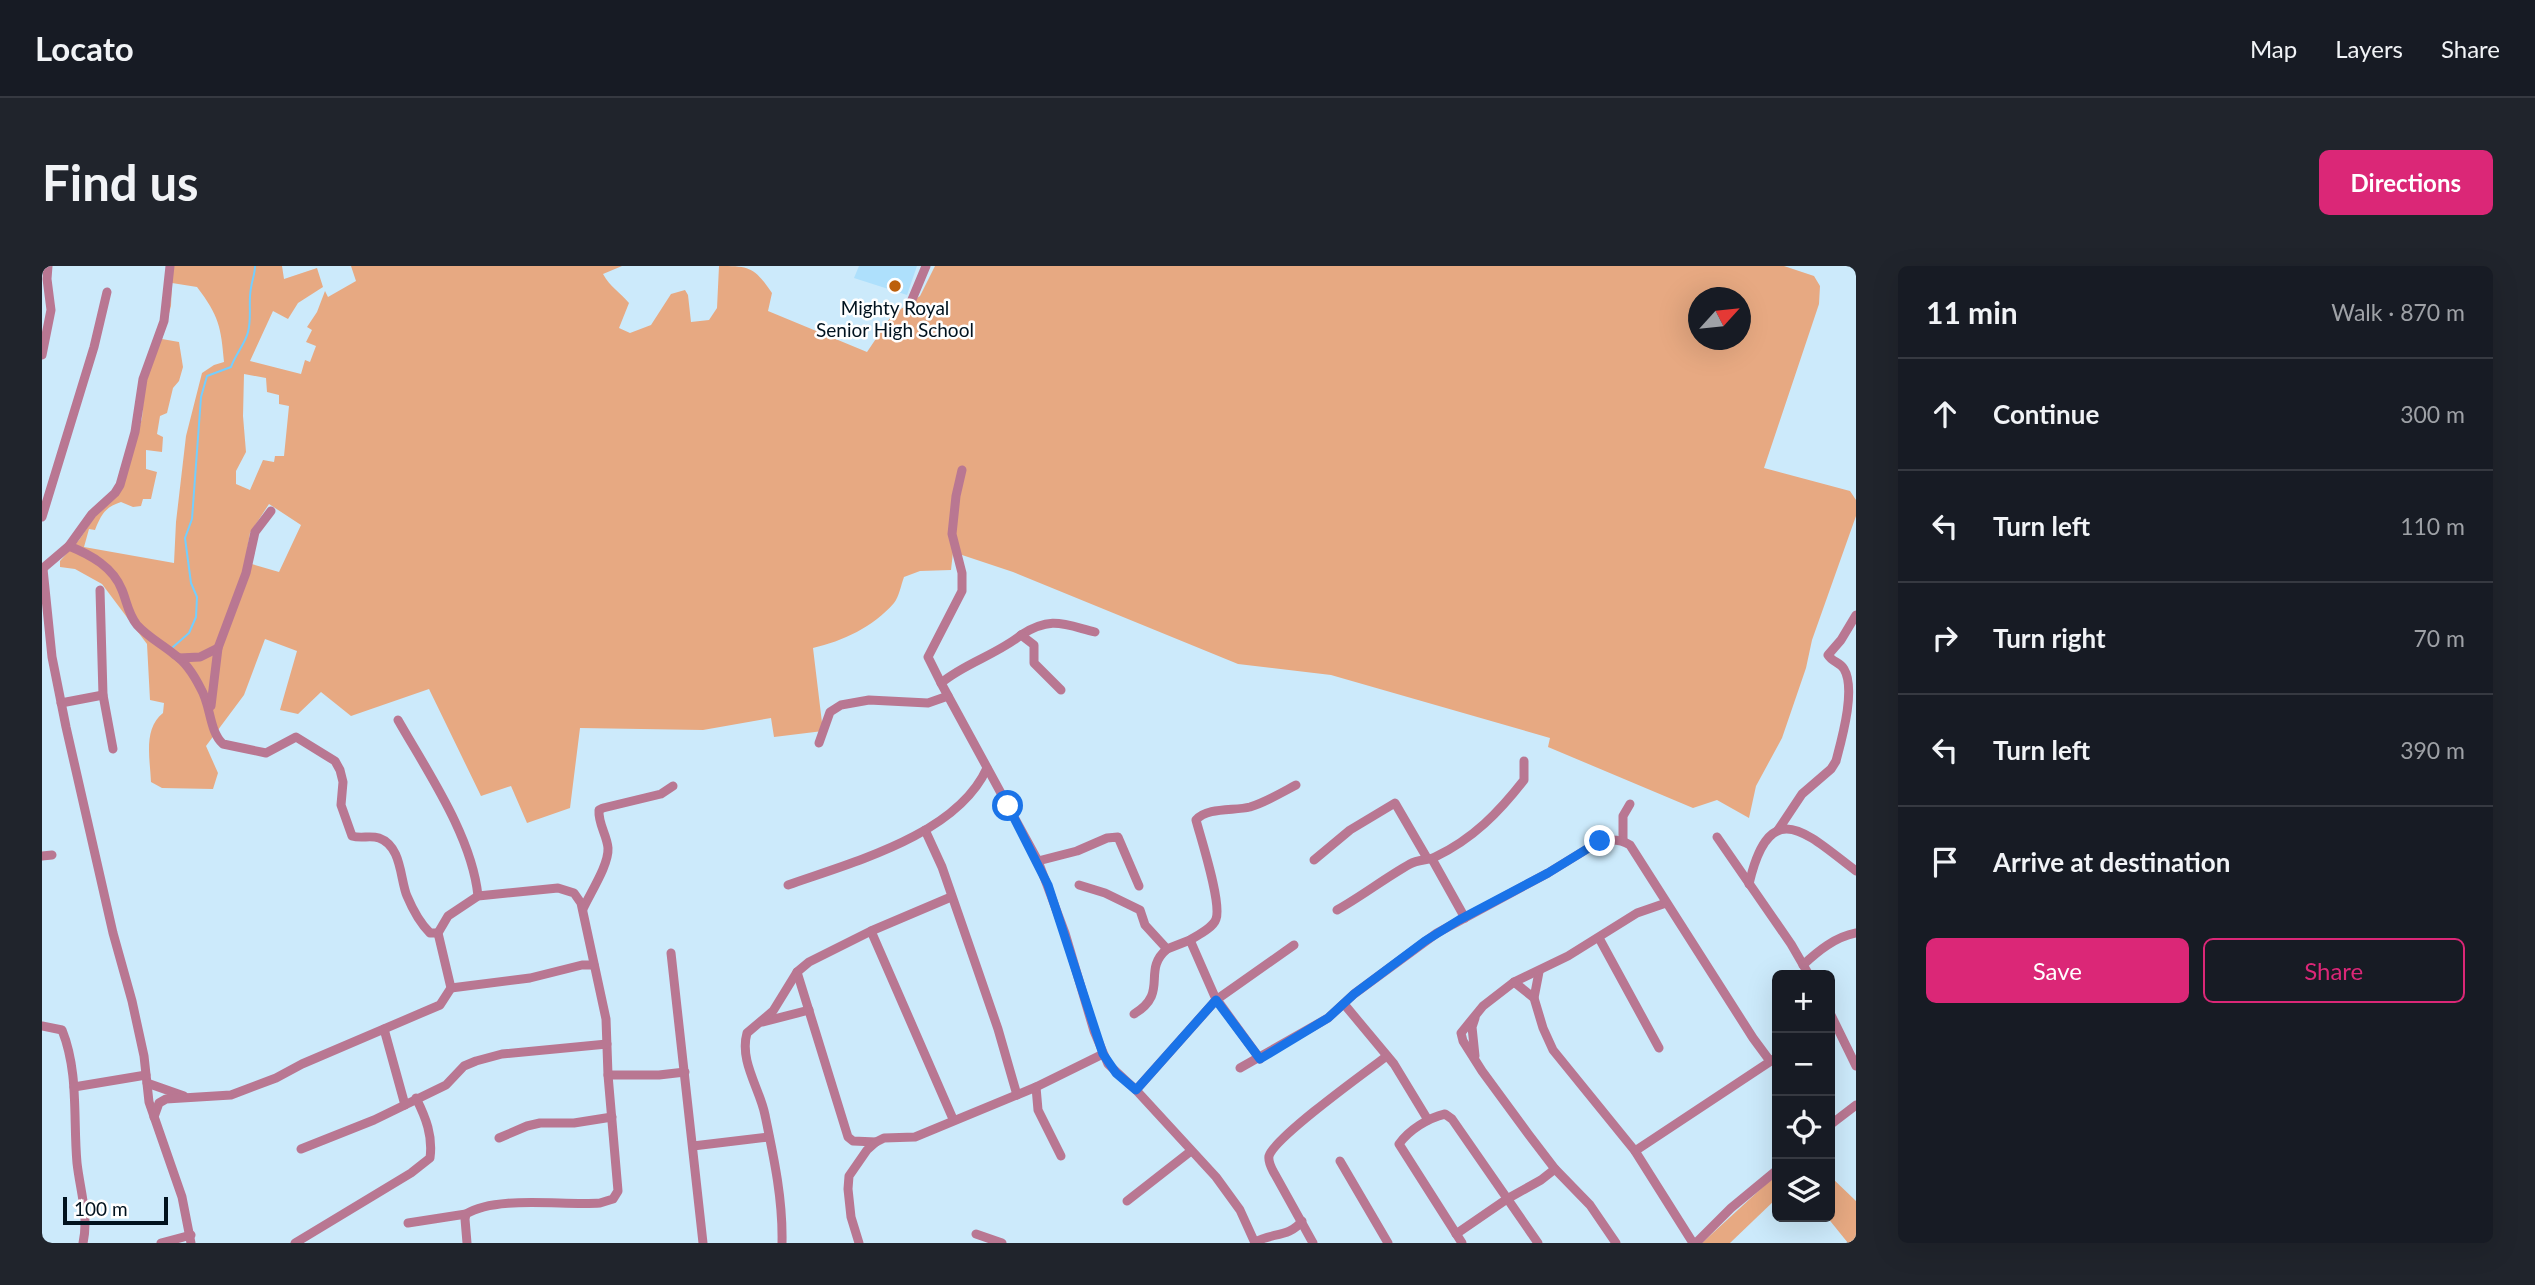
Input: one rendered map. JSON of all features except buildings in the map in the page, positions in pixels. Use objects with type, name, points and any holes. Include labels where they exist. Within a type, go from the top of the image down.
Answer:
[{"type":"street","points":[[42,355],[51,310],[45,266]]},
{"type":"street","points":[[161,1243],[191,1239],[182,1198],[155,1117],[132,1001],[113,933],[61,703],[52,657],[42,569],[69,546],[92,514],[120,485],[135,432],[143,379],[164,321],[170,266]]},
{"type":"street","points":[[911,302],[926,266]]},
{"type":"street","points":[[42,517],[94,347],[107,292]]},
{"type":"street","points":[[962,471],[956,496],[953,534],[962,573],[962,591],[929,657],[1038,861],[1065,933],[1103,1054],[1116,1073],[1136,1090],[1216,1177],[1240,1210],[1255,1242],[1268,1236],[1283,1235],[1302,1221]]},
{"type":"street","points":[[211,711],[218,648],[246,573],[255,532],[271,511]]},
{"type":"street","points":[[69,546],[94,558],[110,572],[122,590],[135,622],[154,641],[179,658],[202,690],[211,711],[215,733],[223,744],[266,753],[296,737],[335,761],[343,782],[341,805],[348,830],[357,838],[380,838],[389,844],[403,871],[405,892],[430,933],[440,929],[448,916],[478,896],[525,890],[566,889],[574,893],[583,909],[606,1020],[618,1191],[613,1199],[584,1205],[502,1205],[408,1223]]},
{"type":"street","points":[[100,590],[103,695],[113,749]]},
{"type":"street","points":[[1749,884],[1753,864],[1763,843],[1777,830],[1802,794],[1831,769],[1836,761],[1852,690],[1844,669],[1828,655],[1856,615]]},
{"type":"street","points":[[941,683],[1046,622],[1058,622],[1095,632]]},
{"type":"street","points":[[1021,635],[1034,645],[1034,663],[1061,690]]},
{"type":"street","points":[[179,658],[200,657],[218,648]]},
{"type":"street","points":[[61,703],[103,695]]},
{"type":"street","points":[[819,743],[830,712],[841,705],[869,700],[928,703],[948,696]]},
{"type":"street","points":[[398,720],[457,826],[478,896]]},
{"type":"street","points":[[1337,910],[1408,865],[1429,859],[1468,838],[1503,807],[1524,780],[1524,761]]},
{"type":"street","points":[[788,885],[876,853],[939,823],[965,802],[987,768]]},
{"type":"street","points":[[1134,1014],[1151,999],[1154,993],[1156,963],[1167,949],[1190,940],[1217,918],[1213,889],[1196,820],[1200,815],[1252,806],[1296,785]]},
{"type":"street","points":[[583,909],[607,858],[608,845],[599,810],[661,794],[673,786]]},
{"type":"street","points":[[1314,860],[1350,830],[1395,803],[1465,918]]},
{"type":"street","points":[[1623,841],[1623,816],[1630,804]]},
{"type":"street","points":[[1777,830],[1788,828],[1804,832],[1856,871]]},
{"type":"street","points":[[925,830],[942,867],[1020,1093],[1035,1101]]},
{"type":"street","points":[[1038,861],[1077,851],[1107,838],[1118,837],[1139,886]]},
{"type":"street","points":[[1717,837],[1806,970]]},
{"type":"street","points":[[1240,1068],[1328,1018],[1404,956],[1600,841],[1623,841],[1630,845],[1753,1038],[1772,1057]]},
{"type":"street","points":[[1079,885],[1105,893],[1140,910],[1145,925],[1167,949]]},
{"type":"street","points":[[762,1022],[773,1011],[797,972],[809,962],[871,931],[951,897]]},
{"type":"street","points":[[1616,1243],[1583,1197],[1555,1169],[1475,1060],[1461,1033],[1477,1013],[1514,982],[1539,972],[1637,913],[1666,903]]},
{"type":"street","points":[[155,1117],[162,1101],[231,1095],[276,1079],[302,1064],[440,1005],[451,988],[440,929]]},
{"type":"street","points":[[871,931],[953,1119]]},
{"type":"street","points":[[1803,965],[1818,952],[1856,933]]},
{"type":"street","points":[[1599,938],[1659,1048]]},
{"type":"street","points":[[1190,940],[1216,1000],[1260,1059]]},
{"type":"street","points":[[1136,1090],[1216,1000],[1294,944]]},
{"type":"street","points":[[671,953],[703,1243]]},
{"type":"street","points":[[451,988],[530,978],[582,965],[594,965]]},
{"type":"street","points":[[797,972],[848,1137],[859,1142],[876,1142]]},
{"type":"street","points":[[1539,972],[1534,998],[1553,1050],[1635,1151],[1694,1243],[1772,1174]]},
{"type":"street","points":[[1514,982],[1534,998]]},
{"type":"street","points":[[1344,1004],[1408,1083],[1429,1120]]},
{"type":"street","points":[[782,1243],[783,1216],[765,1112],[748,1067],[745,1049],[747,1033],[752,1027],[809,1010]]},
{"type":"street","points":[[42,1026],[53,1026],[62,1030],[67,1043],[74,1087],[77,1166],[86,1230],[83,1243]]},
{"type":"street","points":[[384,1030],[405,1105]]},
{"type":"street","points":[[1835,1030],[1856,1066]]},
{"type":"street","points":[[301,1149],[446,1085],[464,1066],[476,1061],[502,1054],[607,1045]]},
{"type":"street","points":[[859,1243],[851,1217],[849,1176],[876,1142],[884,1138],[915,1137],[953,1119],[1036,1087],[1103,1054]]},
{"type":"street","points":[[1313,1243],[1273,1171],[1270,1154],[1289,1132],[1387,1056]]},
{"type":"street","points":[[1635,1151],[1772,1060]]},
{"type":"street","points":[[608,1075],[685,1072]]},
{"type":"street","points":[[74,1087],[146,1079],[186,1097]]},
{"type":"street","points":[[1036,1087],[1035,1101],[1062,1156]]},
{"type":"street","points":[[295,1243],[314,1239],[430,1158],[432,1144],[426,1118],[416,1098]]},
{"type":"street","points":[[1835,1121],[1856,1105]]},
{"type":"street","points":[[1538,1243],[1507,1199],[1449,1115],[1436,1116],[1429,1120],[1405,1136],[1399,1144],[1457,1240],[1507,1199],[1555,1169]]},
{"type":"street","points":[[499,1138],[540,1123],[574,1124],[611,1117]]},
{"type":"street","points":[[693,1146],[769,1138]]},
{"type":"street","points":[[1127,1201],[1191,1151]]},
{"type":"street","points":[[1340,1161],[1388,1243]]},
{"type":"street","points":[[466,1214],[467,1243]]},
{"type":"street","points":[[976,1234],[1002,1243]]},
{"type":"shaded area","points":[[172,266],[282,266],[284,279],[317,268],[323,287],[298,303],[288,319],[273,311],[250,361],[301,374],[305,360],[310,362],[316,346],[306,342],[312,330],[307,327],[317,312],[325,291],[328,297],[356,281],[351,266],[622,266],[603,274],[629,303],[619,328],[630,333],[651,325],[671,294],[685,290],[691,322],[709,320],[717,308],[719,266],[745,268],[755,273],[772,293],[768,311],[867,352],[892,315],[920,296],[935,266],[1784,266],[1814,276],[1820,286],[1819,304],[1764,468],[1850,491],[1856,500],[1856,516],[1812,640],[1806,668],[1782,738],[1756,786],[1749,818],[1717,800],[1693,808],[1548,747],[1550,738],[1331,675],[1238,664],[1013,572],[953,552],[951,570],[920,571],[904,577],[896,600],[886,612],[846,637],[813,648],[823,731],[774,737],[771,718],[703,730],[580,728],[570,808],[527,823],[511,786],[481,796],[429,689],[351,716],[321,692],[298,714],[280,710],[297,651],[265,639],[244,695],[206,746],[218,773],[213,789],[162,788],[151,782],[150,736],[163,713],[164,703],[150,700],[147,644],[102,584],[75,569],[60,567],[60,561],[96,515],[123,488],[142,418],[145,381],[159,343]],"holes":[[[172,283],[197,287],[210,306],[218,322],[224,362],[202,373],[186,436],[174,563],[84,547],[89,529],[95,530],[111,506],[121,502],[133,507],[141,506],[143,499],[151,499],[157,472],[146,469],[146,450],[162,452],[163,437],[157,434],[160,416],[167,413],[173,388],[179,381],[183,367],[179,342],[162,339],[171,306]],[[244,374],[266,378],[267,392],[279,395],[279,404],[289,406],[284,456],[275,456],[274,462],[263,460],[250,490],[236,484],[236,471],[246,452]],[[269,504],[301,525],[279,572],[245,562],[250,533]]]},
{"type":"shaded area","name":"Mighty Royal Senior High School","points":[[859,266],[917,266],[907,295],[854,278]]},
{"type":"shaded area","points":[[1772,1179],[1772,1203],[1730,1243],[1702,1243]]},
{"type":"shaded area","points":[[1835,1181],[1856,1201],[1856,1243],[1848,1243],[1831,1222],[1835,1222]]},
{"type":"waterway","points":[[173,647],[189,633],[196,617],[197,597],[191,583],[185,538],[192,519],[201,397],[207,376],[231,367],[247,336],[255,266]]},
{"type":"place","name":"Mighty Royal Senior High School","points":[[895,286]]},
{"type":"route","points":[[1008,806],[1048,885],[1103,1054],[1108,1065],[1136,1090],[1216,1000],[1260,1059],[1328,1018],[1354,994],[1425,941],[1600,841]]}]
